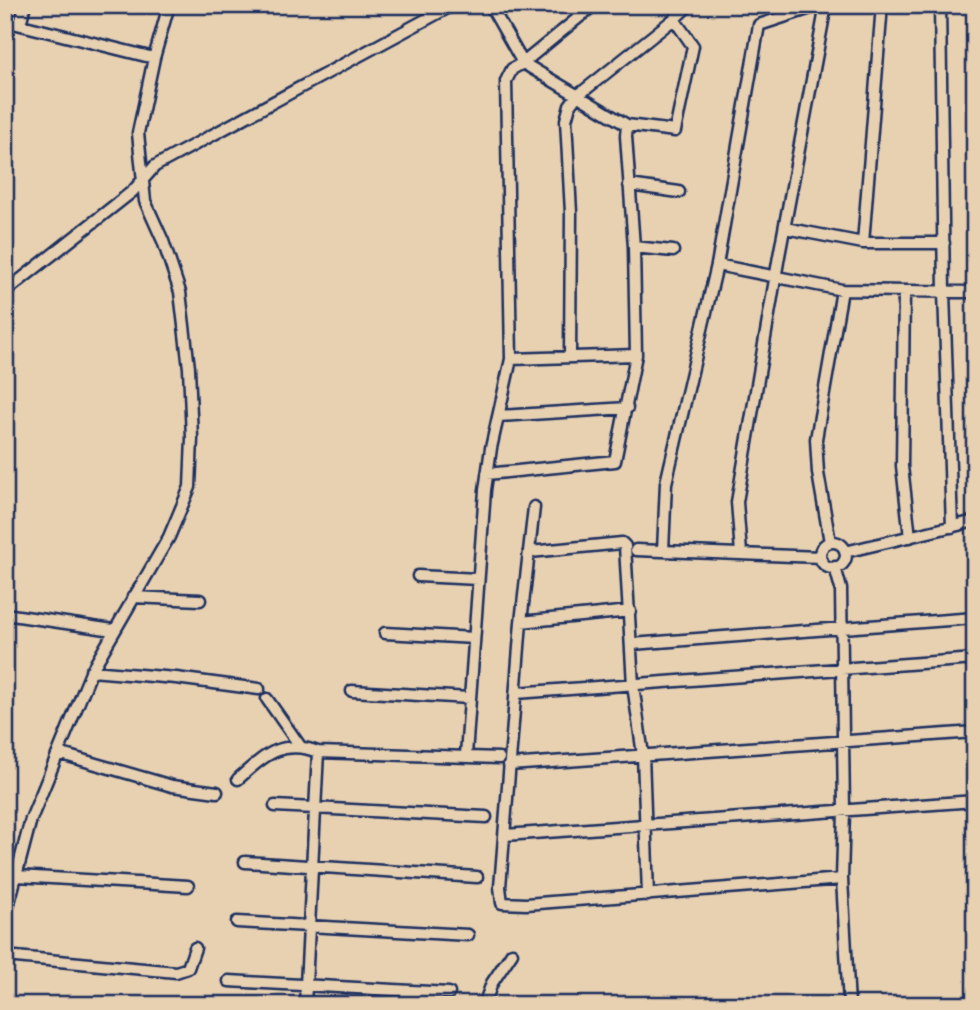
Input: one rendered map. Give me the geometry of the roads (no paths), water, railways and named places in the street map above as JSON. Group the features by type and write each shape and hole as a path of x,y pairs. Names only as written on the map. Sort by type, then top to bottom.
{"street":[{"path":"20,24 25,5"},
{"path":"6,911 31,820 91,671 169,537 190,487 192,438 180,292 163,241 145,201 138,133 154,58 169,5"},
{"path":"5,292 133,191 155,166 453,5"},
{"path":"490,5 523,63 627,125 675,131 693,46 674,19"},
{"path":"466,755 468,698 487,474 512,359 506,81 512,69 594,5"},
{"path":"569,356 571,214 566,120 570,105 576,97 689,5"},
{"path":"663,551 666,484 717,265 759,24 820,5"},
{"path":"741,553 737,502 775,277 826,5"},
{"path":"863,243 882,5"},
{"path":"940,5 944,292 952,527"},
{"path":"5,21 154,58"},
{"path":"487,474 615,461 636,355 634,247 627,125"},
{"path":"629,185 679,192"},
{"path":"785,229 863,243 944,243"},
{"path":"634,247 673,251"},
{"path":"717,265 842,290 975,292"},
{"path":"830,542 818,473 817,439 842,290"},
{"path":"904,292 902,466 910,537"},
{"path":"512,359 636,355"},
{"path":"499,415 627,408"},
{"path":"534,507 509,765 500,887 502,904 842,879"},
{"path":"845,552 975,522"},
{"path":"830,542 840,544 845,552 843,562 835,567 826,565 820,557 822,548 830,542"},
{"path":"530,552 622,543 627,550 633,685 643,755 648,895"},
{"path":"636,550 820,557"},
{"path":"835,567 841,589 844,811 842,879 849,1005"},
{"path":"418,576 478,579"},
{"path":"133,597 200,600"},
{"path":"521,622 630,611"},
{"path":"5,614 113,630"},
{"path":"632,644 975,618"},
{"path":"385,633 474,638"},
{"path":"516,693 975,659"},
{"path":"91,671 260,689"},
{"path":"352,691 468,698"},
{"path":"267,699 300,746"},
{"path":"509,765 975,732"},
{"path":"238,779 261,759 280,749 300,746 318,752 499,758"},
{"path":"305,1005 318,752"},
{"path":"58,753 172,786 217,792"},
{"path":"505,835 975,801"},
{"path":"275,806 486,817"},
{"path":"245,862 477,877"},
{"path":"17,876 188,886"},
{"path":"237,922 468,934"},
{"path":"5,956 176,972 188,968 195,948"},
{"path":"484,1005 492,984 512,953"},
{"path":"229,981 449,993"}]}
